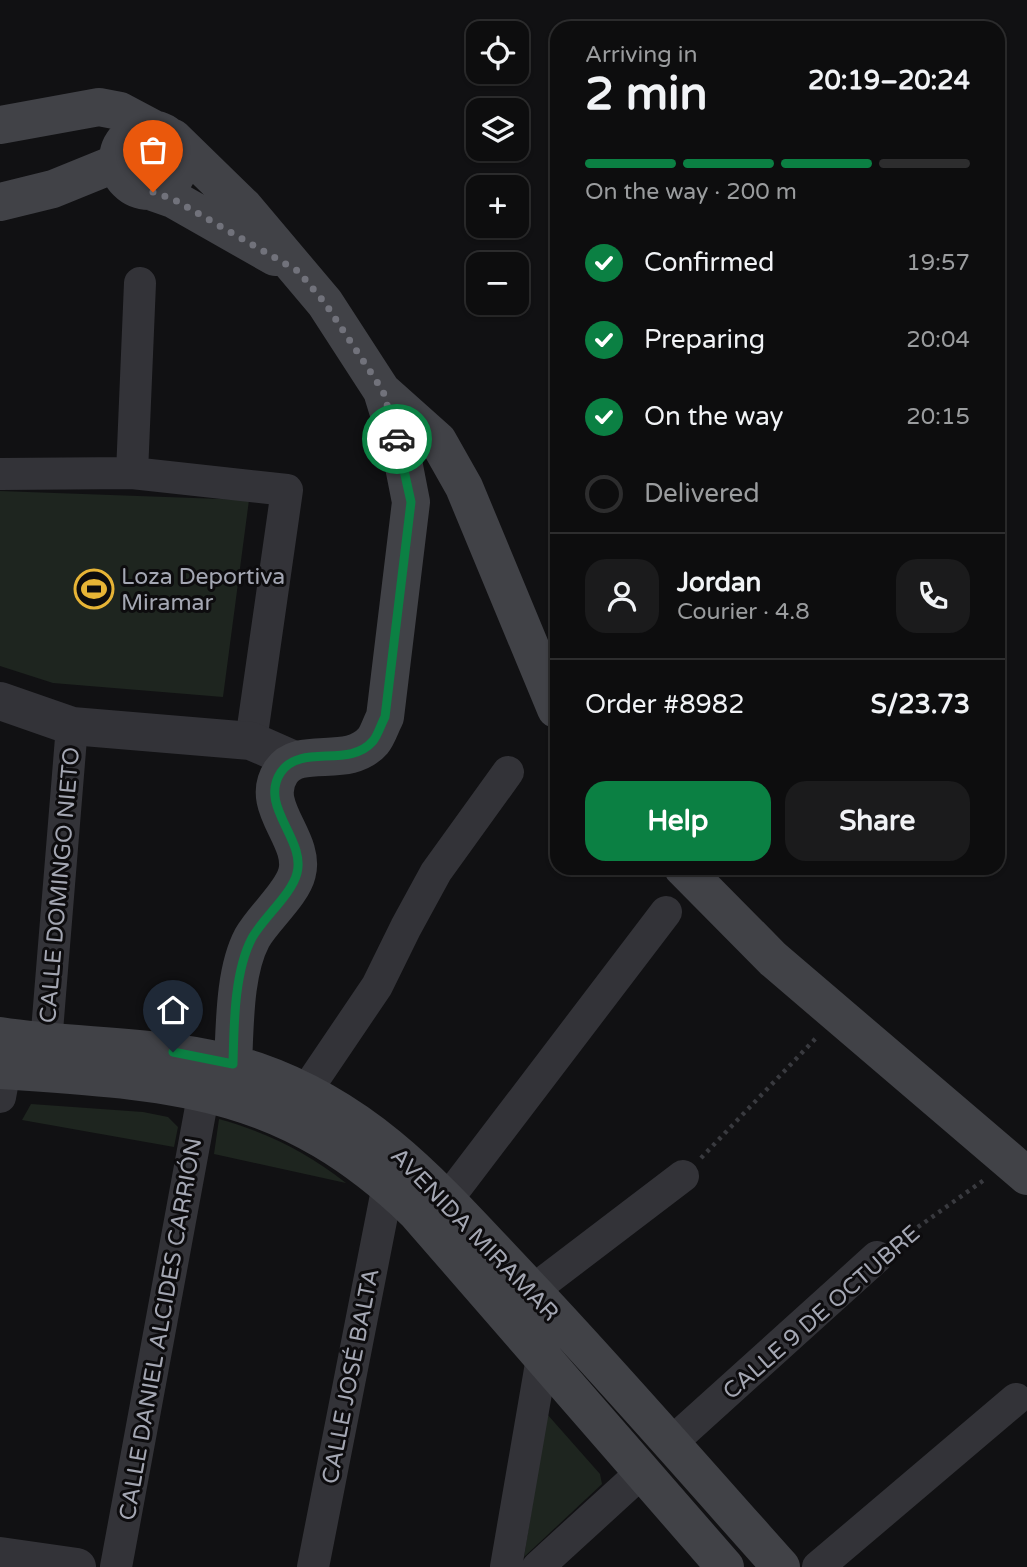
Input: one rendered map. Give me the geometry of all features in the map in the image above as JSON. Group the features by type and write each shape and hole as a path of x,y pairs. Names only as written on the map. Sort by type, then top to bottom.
{"main road":[{"path":"0,125 99,107 120,111 162,133 244,206 325,303 383,391 438,441 464,487 550,695"},
{"path":"65,113 98,129 133,173 298,271"},
{"path":"133,173 132,132 162,133"},
{"path":"0,202 53,188 133,173 173,182 181,160 162,133"},
{"path":"233,1064 236,1006 250,942 298,873 296,849 279,814 275,787 282,772 295,760 352,755 373,741 385,717 411,502 402,456 383,391"},
{"path":"690,875 773,959 1018,1168"},
{"name":"AVENIDA MIRAMAR","path":"1,1068 46,1043 153,1049 233,1064 306,1091 362,1124 388,1144 532,1291 781,1567"},
{"name":"AVENIDA MIRAMAR","path":"1,1068 146,1082 204,1091 240,1101 309,1130 345,1153 388,1185 415,1212 725,1567"}],"street":[{"path":"132,474 140,283"},
{"path":"0,474 132,474 287,490 251,741"},
{"path":"0,701 72,726 251,741 295,760"},
{"name":"CALLE DOMINGO NIETO","path":"46,1043 72,726"},
{"path":"306,1091 377,986 405,926 436,872 508,772"},
{"path":"446,1201 666,912"},
{"name":"CALLE DANIEL ALCIDES CARRIÓN","path":"116,1567 204,1091"},
{"path":"532,1291 683,1176"},
{"name":"CALLE JOSÉ BALTA","path":"313,1567 388,1185"},
{"name":"CALLE 9 DE OCTUBRE","path":"671,1443 877,1257"},
{"path":"506,1567 542,1358"},
{"path":"818,1567 1016,1399"},
{"path":"538,1567 642,1472"},
{"path":"0,1556 77,1567"}],"path":[{"path":"683,1176 838,1015"},
{"name":"CALLE 9 DE OCTUBRE","path":"877,1257 1018,1168"}],"shaded area":[{"path":"0,491 249,500 223,697 53,683 0,666"},
{"path":"31,1104 143,1112 168,1117 178,1127 174,1147 22,1120"},
{"path":"219,1119 286,1145 346,1183 214,1154"},
{"path":"547,1414 600,1474 602,1484 524,1557"}],"way so far":[{"path":"153,192 173,199 298,271 325,303 383,391 397,439"}],"place":[{"name":"Loza Deportiva Miramar","path":"94,589"}],"route":[{"path":"173,1052 233,1064 236,1006 250,942 298,873 296,849 279,814 275,787 282,772 295,760 352,755 373,741 385,717 411,502 397,439"}]}
